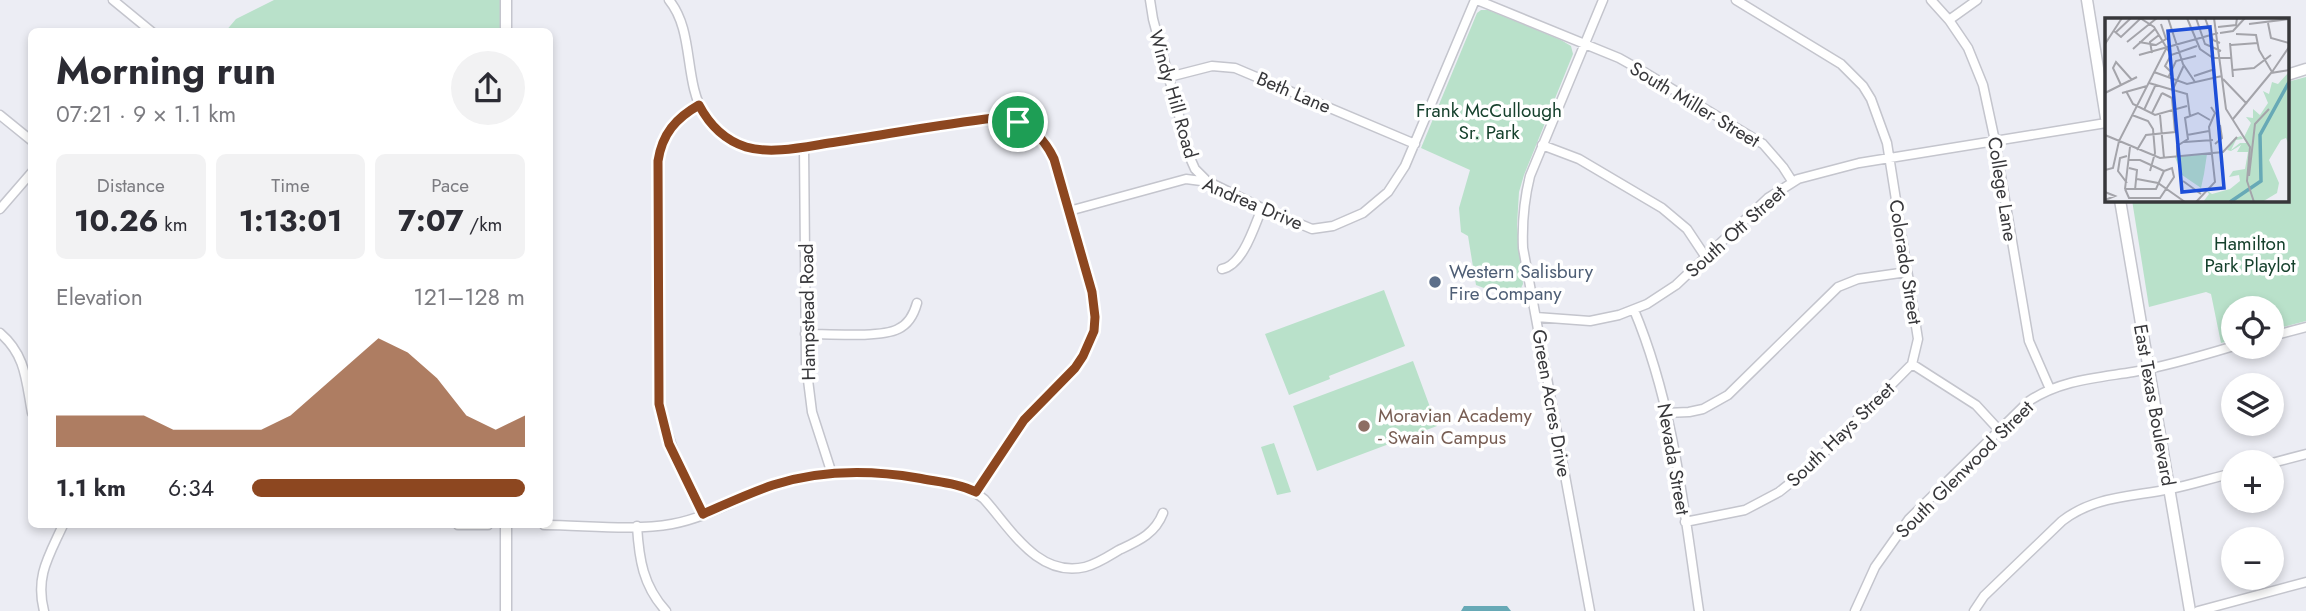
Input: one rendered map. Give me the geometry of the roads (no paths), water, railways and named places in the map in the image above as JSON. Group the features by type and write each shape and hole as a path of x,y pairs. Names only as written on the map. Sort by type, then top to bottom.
{"street":[{"path":"113,0 147,28"},
{"path":"506,0 506,28"},
{"path":"669,0 681,23 699,105 713,127 746,147 771,150 985,119 1008,119 1028,127 1050,149 1095,303 1090,344 1075,368 1013,433 976,492"},
{"name":"Windy Hill Road","path":"1150,0 1191,160 1195,169 1209,182"},
{"name":"South Miller Street","path":"1476,0 1619,58 1644,72 1748,134 1775,156 1792,181"},
{"name":"Andrea Drive","path":"1069,211 1186,179 1209,182 1312,229 1323,229 1349,220 1370,208 1388,192 1405,166 1476,0"},
{"name":"Green Acres Drive","path":"1590,611 1523,248 1522,225 1526,192 1542,145 1603,0"},
{"name":"Colorado Street","path":"1736,0 1828,55 1853,74 1878,113 1889,159 1917,327 1912,364"},
{"name":"College Lane","path":"1931,0 1968,48 1989,108 2029,341 2050,389"},
{"path":"1949,20 1977,0"},
{"path":"2087,0 2105,115"},
{"name":"Beth Lane","path":"1169,77 1212,66 1235,68 1415,144"},
{"path":"2288,75 2306,69"},
{"path":"699,105 685,113 670,129 660,149 658,161 658,384 663,424 669,444 703,514"},
{"path":"0,115 28,138"},
{"name":"South Ott Street","path":"1536,317 1590,321 1634,310 1664,294 1768,198 1792,181 1830,169 2105,121"},
{"path":"1542,145 1579,159 1662,208 1687,229 1705,256"},
{"name":"Hampstead Road","path":"804,146 806,364 812,412 832,474"},
{"path":"0,209 28,177"},
{"name":"East Texas Boulevard","path":"2120,201 2189,611"},
{"path":"1222,269 1238,260 1262,208"},
{"path":"1666,414 1703,409 1728,395 1838,287 1858,279 1907,272"},
{"path":"805,334 890,332 910,320 916,303"},
{"name":"Nevada Street","path":"1634,310 1653,361 1666,414 1699,611"},
{"path":"2284,333 2306,327"},
{"path":"0,333 16,349 21,359 28,393"},
{"name":"South Glenwood Street","path":"1855,611 1875,567 1909,519 2029,401 2050,389 2096,376 2149,368 2221,349"},
{"path":"1912,364 1976,405 1999,430"},
{"name":"South Hays Street","path":"1685,522 1733,513 1779,492 1808,469 1912,364"},
{"path":"2284,460 2306,454"},
{"path":"553,525 675,524 774,485 832,474 858,472 901,475 957,485 976,492 1031,553 1051,565 1063,568 1095,564 1144,537 1154,529 1163,513"},
{"path":"1974,611 1984,596 2073,512 2101,500 2169,489 2221,476"},
{"path":"637,526 638,555 645,580 666,611"},
{"path":"44,611 40,593 43,569 61,528"},
{"path":"506,528 506,611"},
{"path":"2197,611 2306,582"}],"water":[{"path":"1464,606 1507,606 1511,611 1461,611"}],"place":[{"name":"Western Salisbury Fire Company","path":"1435,282"},
{"name":"Moravian Academy - Swain Campus","path":"1364,426"}],"park label":[{"name":"Frank McCullough Sr. Park","path":"1489,121"},
{"name":"Hamilton Park Playlot","path":"2250,254"}]}
